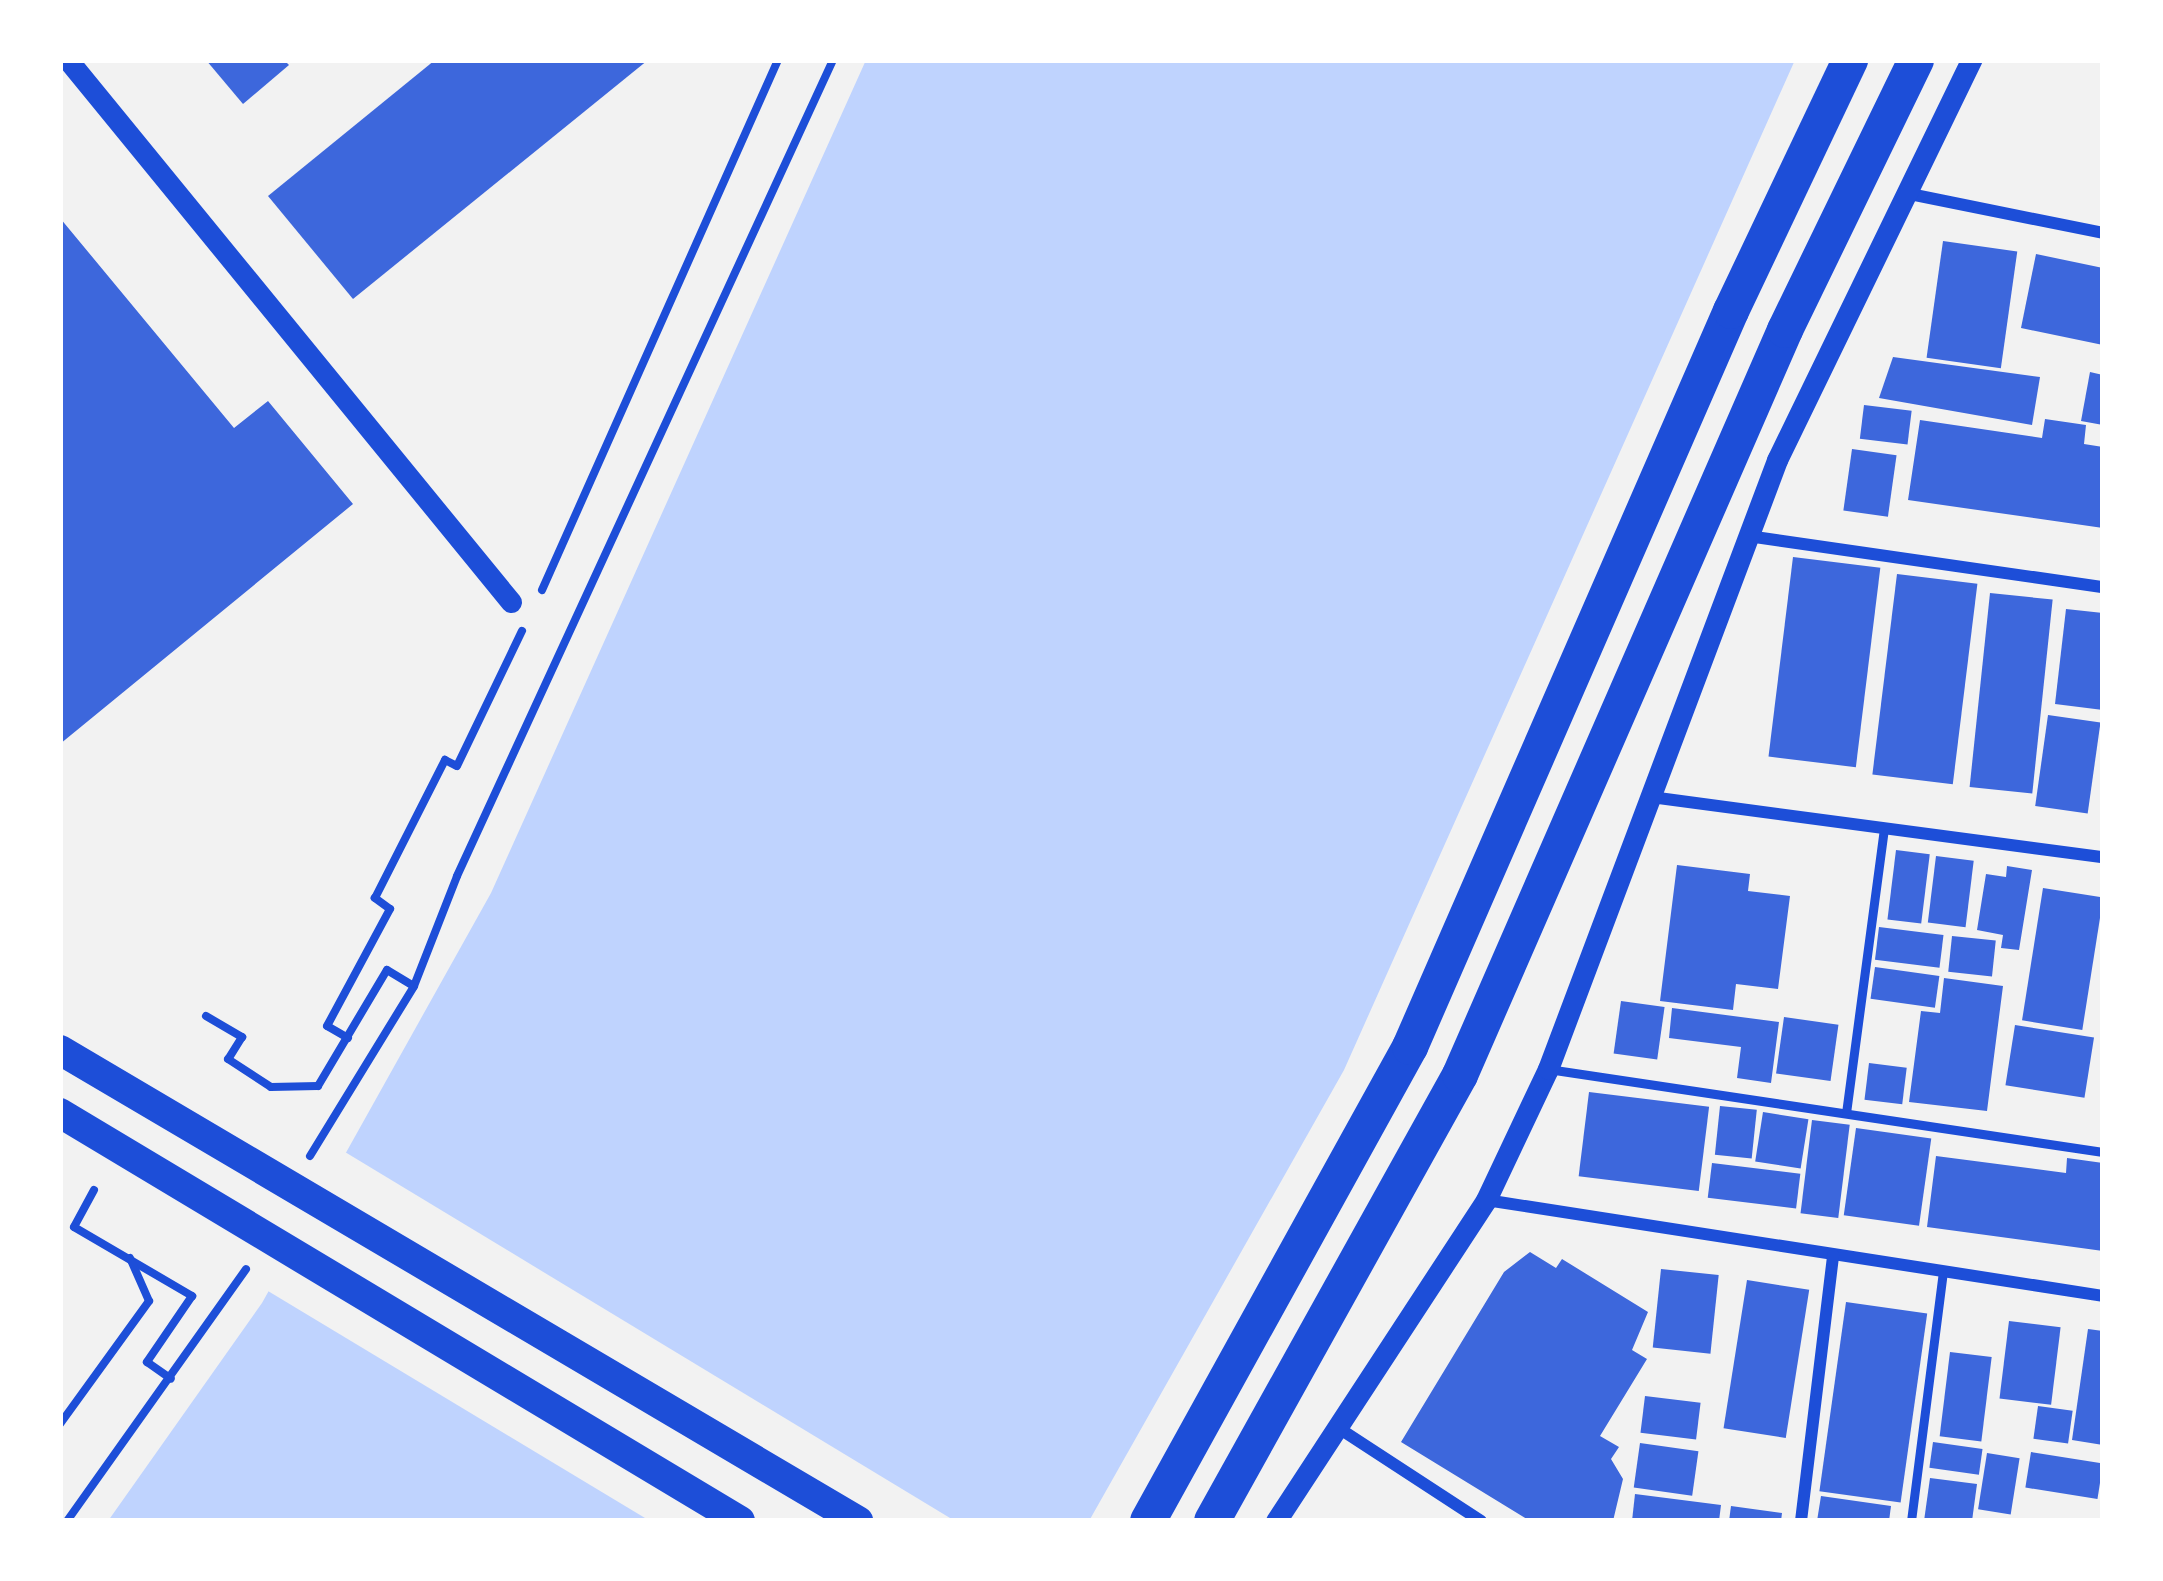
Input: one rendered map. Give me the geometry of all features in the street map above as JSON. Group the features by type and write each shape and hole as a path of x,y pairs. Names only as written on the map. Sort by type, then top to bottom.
{"highway":[{"path":"1148,1521 1410,1047 1731,311 1850,60"},
{"path":"1212,1521 1460,1075 1785,330 1916,60"}],"main road":[{"path":"60,1050 183,1117 858,1521"},
{"path":"60,1114 740,1521"}],"street":[{"path":"68,60 512,602"},
{"path":"1276,1521 1486,1200 1549,1069 1748,536 1971,60"},
{"path":"1905,193 2103,233"},
{"path":"1748,536 2103,587"},
{"path":"1651,796 2103,857"},
{"path":"1486,1200 2103,1297"},
{"path":"1801,1521 1833,1255"},
{"path":"1337,1427 1481,1521"}],"lane":[{"path":"1846,1114 1884,828"},
{"path":"1549,1069 2103,1152"},
{"path":"1911,1521 1942,1271"}],"path":[{"path":"348,1038 327,1026 391,909 375,898 446,760 457,766 481,720 778,60"},
{"path":"302,1170 414,986 457,876 833,60"},
{"path":"206,1016 242,1037 228,1059 271,1087 317,1086 387,970 414,986"},
{"path":"94,1190 74,1227 192,1296 147,1362 171,1379"},
{"path":"60,1424 149,1301 130,1257"},
{"path":"67,1521 252,1258"}],"water":[{"path":"866,60 1795,60 1344,1070 1089,1521 108,1521 262,1303 491,893"}],"pier":[{"path":"340,1149 955,1521 650,1521 263,1288"}],"building":[{"path":"206,60 284,60 289,65 243,104"},
{"path":"435,60 648,60 353,299 268,196"},
{"path":"60,218 234,428 268,401 353,504 60,744"},
{"path":"1943,241 2017,251 2001,368 1927,358"},
{"path":"2036,254 2103,268 2103,345 2021,328"},
{"path":"1893,357 2040,377 2032,425 1879,398"},
{"path":"2090,372 2103,375 2103,425 2081,421"},
{"path":"1864,405 1912,411 1907,445 1860,439"},
{"path":"2045,419 2086,425 2084,444 2103,447 2103,528 1908,500 1920,420 2042,438"},
{"path":"1852,449 1897,455 1888,517 1843,510"},
{"path":"1793,557 1880,568 1856,767 1769,757"},
{"path":"1897,574 1977,584 1953,784 1872,774"},
{"path":"1990,593 2053,600 2032,794 1970,787"},
{"path":"2066,609 2103,613 2103,710 2055,704"},
{"path":"2048,715 2100,722 2088,813 2035,806"},
{"path":"1896,850 1930,854 1921,924 1887,919"},
{"path":"1936,856 1974,861 1966,927 1928,923"},
{"path":"1677,865 1750,874 1748,891 1790,896 1778,989 1736,984 1733,1010 1660,1001"},
{"path":"2007,866 2032,870 2019,950 2001,948 2003,935 1977,930 1986,874 2006,877"},
{"path":"2043,888 2103,898 2082,1030 2022,1020"},
{"path":"1879,927 1944,935 1939,968 1875,960"},
{"path":"1952,936 1996,941 1992,976 1948,972"},
{"path":"1875,967 1939,976 1935,1008 1871,999"},
{"path":"1944,978 2003,986 1987,1111 1909,1102 1921,1011 1940,1013"},
{"path":"1621,1001 1665,1007 1657,1060 1614,1053"},
{"path":"1672,1008 1779,1022 1771,1083 1737,1078 1741,1047 1669,1038"},
{"path":"1784,1017 1838,1025 1831,1081 1776,1073"},
{"path":"2015,1025 2094,1038 2084,1098 2005,1085"},
{"path":"1869,1063 1907,1068 1902,1104 1864,1100"},
{"path":"1589,1092 1709,1107 1699,1191 1579,1176"},
{"path":"1720,1106 1757,1110 1752,1159 1715,1155"},
{"path":"1763,1112 1808,1119 1801,1169 1755,1161"},
{"path":"1812,1120 1850,1125 1838,1218 1801,1213"},
{"path":"1856,1128 1931,1139 1919,1226 1844,1215"},
{"path":"1936,1156 2066,1173 2067,1158 2103,1163 2103,1251 1927,1227"},
{"path":"1712,1163 1800,1174 1796,1209 1708,1198"},
{"path":"1530,1252 1556,1268 1562,1259 1648,1312 1632,1350 1647,1359 1600,1436 1619,1447 1611,1459 1623,1479 1613,1521 1530,1521 1401,1442 1504,1272"},
{"path":"1661,1269 1719,1275 1710,1354 1653,1348"},
{"path":"1747,1280 1809,1290 1786,1438 1724,1428"},
{"path":"1846,1302 1927,1313 1901,1503 1819,1491"},
{"path":"2009,1321 2061,1327 2051,1405 1999,1398"},
{"path":"2088,1329 2103,1331 2103,1445 2072,1440"},
{"path":"1950,1352 1992,1357 1981,1441 1940,1436"},
{"path":"1645,1396 1701,1403 1696,1440 1640,1433"},
{"path":"2038,1406 2073,1411 2068,1444 2033,1439"},
{"path":"1933,1442 1983,1449 1979,1475 1929,1468"},
{"path":"1640,1443 1698,1451 1692,1496 1634,1488"},
{"path":"2031,1452 2103,1463 2097,1499 2025,1488"},
{"path":"1987,1453 2020,1458 2011,1514 1978,1509"},
{"path":"1930,1478 1977,1484 1972,1521 1924,1521"},
{"path":"1635,1494 1721,1505 1719,1521 1632,1521"},
{"path":"1821,1496 1891,1506 1889,1521 1817,1521"},
{"path":"1731,1506 1782,1513 1781,1521 1729,1521"}]}
